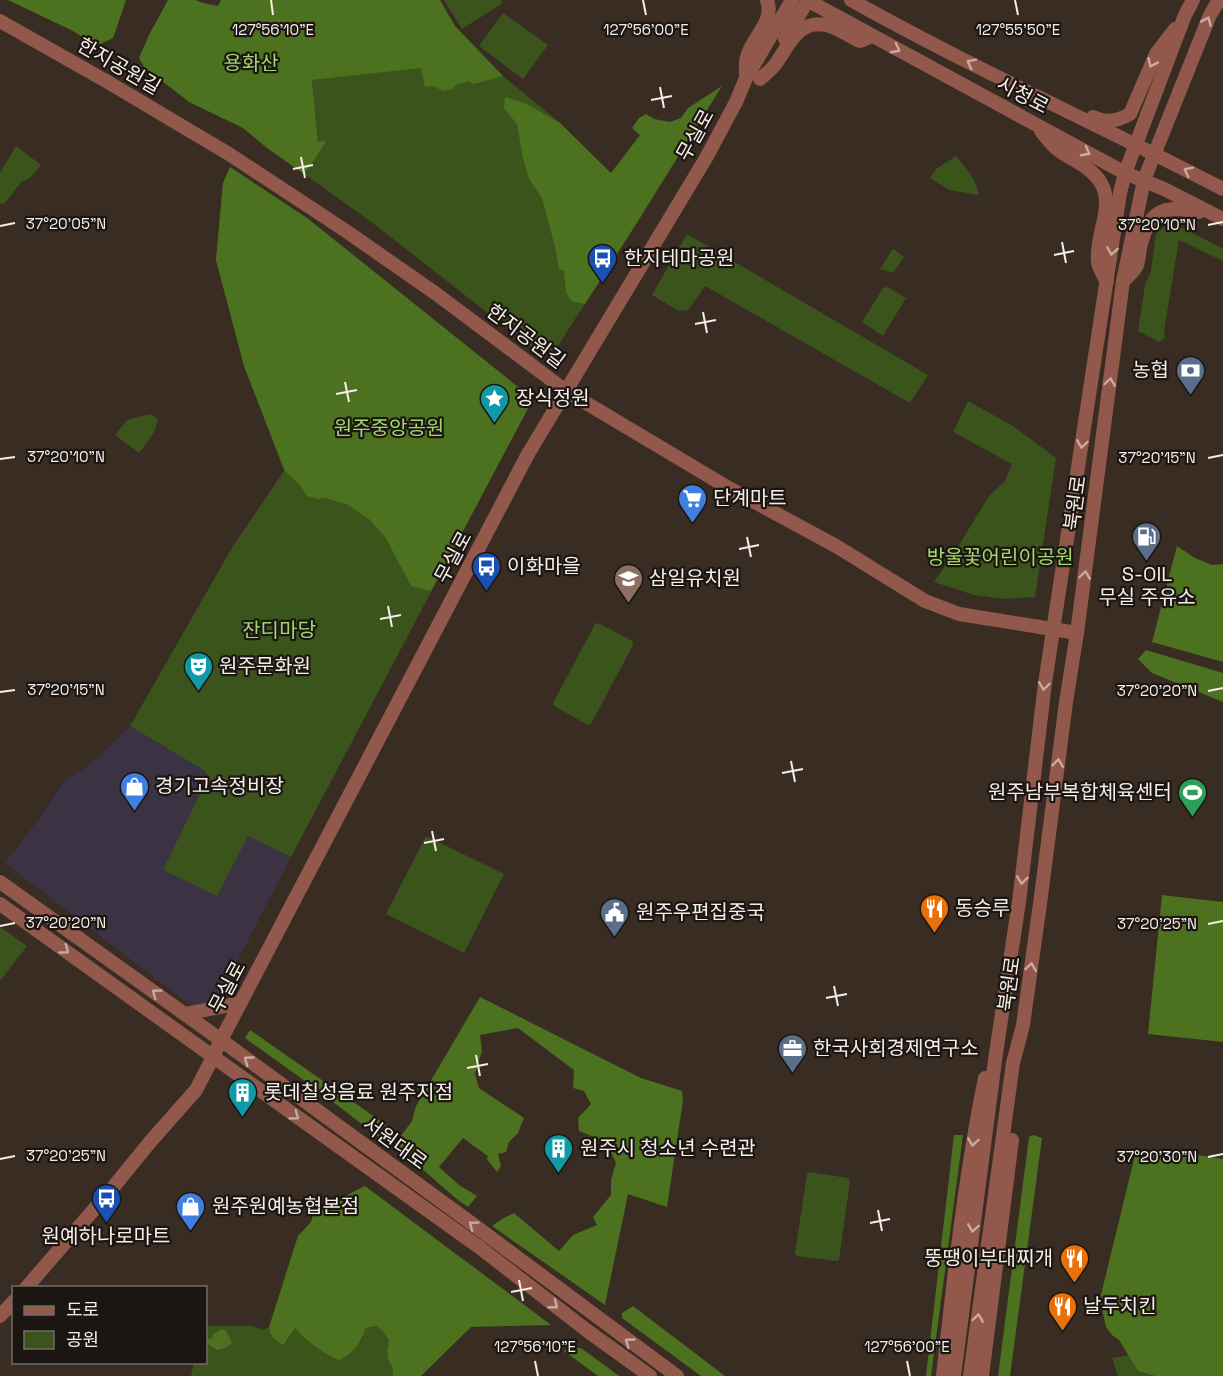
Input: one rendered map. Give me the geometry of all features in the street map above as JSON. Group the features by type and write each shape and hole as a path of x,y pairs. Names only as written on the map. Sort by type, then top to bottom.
{"street":[{"path":"767,0 768,19 747,57 753,79 773,67 792,38 811,24 827,25 860,42 872,36"},
{"name":"무실로","path":"753,79 792,0"},
{"name":"무실로","path":"213,1058 528,454 706,158 736,102 808,0"},
{"name":"시청로","path":"808,0 1125,173 1219,217"},
{"name":"시청로","path":"851,0 1049,103 1223,189"},
{"path":"871,0 881,17"},
{"name":"북원로","path":"954,1376 1019,902 1044,682 1120,193 1125,173 1192,0"},
{"name":"북원로","path":"982,1376 1022,1065 1023,1025 1123,281 1144,180 1210,15 1219,0"},
{"path":"1049,103 1074,107 1100,121 1112,122 1130,114 1156,54 1185,15"},
{"name":"한지공원길","path":"0,21 239,160 417,281 566,391 727,487 849,554 925,601 958,614 1077,633"},
{"path":"1036,125 1054,147 1090,171 1102,185 1106,195 1098,246 1098,264 1107,282"},
{"path":"1123,281 1136,268 1145,231 1151,218 1165,210 1186,209 1219,217"},
{"name":"서원대로","path":"0,882 221,1040 677,1376"},
{"path":"1019,902 1040,904"},
{"name":"서원대로","path":"0,904 479,1247 650,1376"},
{"path":"185,1014 240,1003"},
{"name":"북원로","path":"943,1376 975,1124 989,1058 1001,1024"},
{"name":"북원로","path":"970,1376 1013,1063 1023,1025"},
{"path":"27,1286 196,1090 213,1058"},
{"path":"0,1316 12,1303"}],"shaded area":[{"path":"130,726 205,771 208,777 164,870 248,836 291,857 216,1003 194,1008 5,863 41,816 63,782 92,763"}],"green space":[{"path":"8,0 126,0 113,38 96,46 73,31"},
{"name":"용화산","path":"168,0 195,0 218,6 221,0 440,0 455,26 503,76 474,84 468,81 443,91 433,86 425,87 421,68 312,80 318,142 326,141 304,174 243,128 189,102 144,67 139,58"},
{"path":"444,0 501,0 503,3 462,29"},
{"path":"503,13 548,45 523,79 479,46"},
{"path":"421,67 457,77 503,76 560,123 645,210 554,352 540,354 374,224 304,174 325,142 318,142 312,80"},
{"path":"722,86 585,304 571,301 566,292 564,271 559,269 542,198 529,179 517,124 504,108 505,97 525,103 560,123 611,173 640,135 632,128 639,118 646,114 654,119 670,122 681,118 688,108"},
{"path":"16,146 41,165 30,178 22,181 5,203 1,204 0,173"},
{"path":"956,156 973,179 979,195 949,190 930,178 936,169"},
{"name":"원주중앙공원","path":"230,167 307,218 533,399 291,857 248,836 217,896 163,870 208,777 205,771 130,726 233,546 284,471 244,366 216,260 223,183"},
{"path":"230,167 307,218 533,399 431,591 411,586 386,538 369,519 348,505 326,498 318,499 307,496 299,484 285,471 244,366 216,260 223,183"},
{"path":"1170,225 1185,229 1223,249 1223,261 1179,240 1164,331 1165,338 1159,342 1138,331 1145,285 1151,271 1156,234 1162,228"},
{"path":"687,234 928,375 910,403 705,286 688,310 679,311 652,295"},
{"path":"892,250 904,257 893,273 880,269"},
{"path":"886,286 906,298 883,336 862,322"},
{"name":"방울꽃어린이공원","path":"968,401 1013,426 1056,458 1035,597 1004,599 974,595 934,582 989,496 1005,481 1012,464 953,432"},
{"path":"150,414 158,419 157,424 139,453 115,435 127,420"},
{"path":"1177,546 1195,558 1212,565 1223,564 1223,662 1152,642"},
{"path":"598,623 633,641 633,645 591,724 588,725 554,706 553,703 595,624"},
{"path":"1146,650 1223,673 1223,702 1152,673 1138,659"},
{"path":"426,836 504,874 464,953 386,914"},
{"path":"1162,895 1223,902 1223,1042 1148,1034"},
{"path":"0,927 27,946 0,981"},
{"path":"480,997 641,1078 682,1091 683,1100 667,1207 628,1194 605,1305 492,1226 514,1213 559,1251 573,1235 597,1225 593,1217 611,1195 611,1180 616,1163 606,1142 579,1131 578,1118 591,1104 584,1091 573,1088 574,1070 518,1028 480,1035 482,1051 475,1074 479,1088 524,1118 518,1133 509,1142 506,1152 498,1154 501,1166 497,1172 486,1158 489,1157 463,1138 439,1167 459,1185 477,1196 468,1207 412,1161 392,1148 412,1121 416,1106"},
{"path":"250,1030 395,1131 386,1143 245,1038"},
{"path":"954,1135 963,1135 931,1376 926,1376"},
{"path":"1033,1135 1042,1138 1010,1376 998,1376 1029,1137"},
{"path":"1136,1151 1223,1159 1223,1376 1155,1376 1138,1371 1119,1340 1106,1327 1100,1299"},
{"path":"809,1172 848,1178 850,1181 839,1260 836,1261 797,1256 795,1253"},
{"path":"365,1186 551,1325 471,1327 421,1376 393,1376 392,1366 388,1360 389,1341 377,1326 366,1328 356,1347 339,1360 315,1346 295,1328 283,1345 278,1342 272,1336 269,1327 298,1236 311,1222 313,1215 326,1208 327,1205"},
{"path":"633,1306 725,1376 701,1376 622,1318 622,1313"},
{"path":"253,1326 263,1330 269,1327 269,1331 295,1327 331,1357 361,1341 366,1328 377,1326 389,1341 388,1360 392,1365 393,1376 191,1376 194,1364 207,1364 207,1327"},
{"path":"222,1329 226,1331 232,1343 217,1350 207,1342 207,1339 213,1338 213,1334"},
{"path":"581,1348 619,1376 598,1376 564,1351"},
{"path":"1129,1355 1138,1371 1155,1376 1118,1376 1112,1358"}],"place":[{"name":"한지테마공원","path":"603,284"},
{"name":"농협","path":"1190,396"},
{"name":"장식정원","path":"495,424"},
{"name":"단계마트","path":"692,524"},
{"name":"S-OIL 무실 주유소","path":"1147,562"},
{"name":"이화마을","path":"486,592"},
{"name":"삼일유치원","path":"628,604"},
{"name":"원주문화원","path":"198,692"},
{"name":"경기고속정비장","path":"134,812"},
{"name":"원주남부복합체육센터","path":"1193,818"},
{"name":"동승루","path":"934,934"},
{"name":"원주우편집중국","path":"615,938"},
{"name":"한국사회경제연구소","path":"792,1074"},
{"name":"롯데칠성음료 원주지점","path":"243,1118"},
{"name":"원주시 청소년 수련관","path":"559,1174"},
{"name":"원예하나로마트","path":"106,1224"},
{"name":"원주원예농협본점","path":"191,1232"},
{"name":"뚱땡이부대찌개","path":"1074,1284"},
{"name":"날두치킨","path":"1062,1332"}],"park label":[{"name":"잔디마당","path":"279,630"}]}
